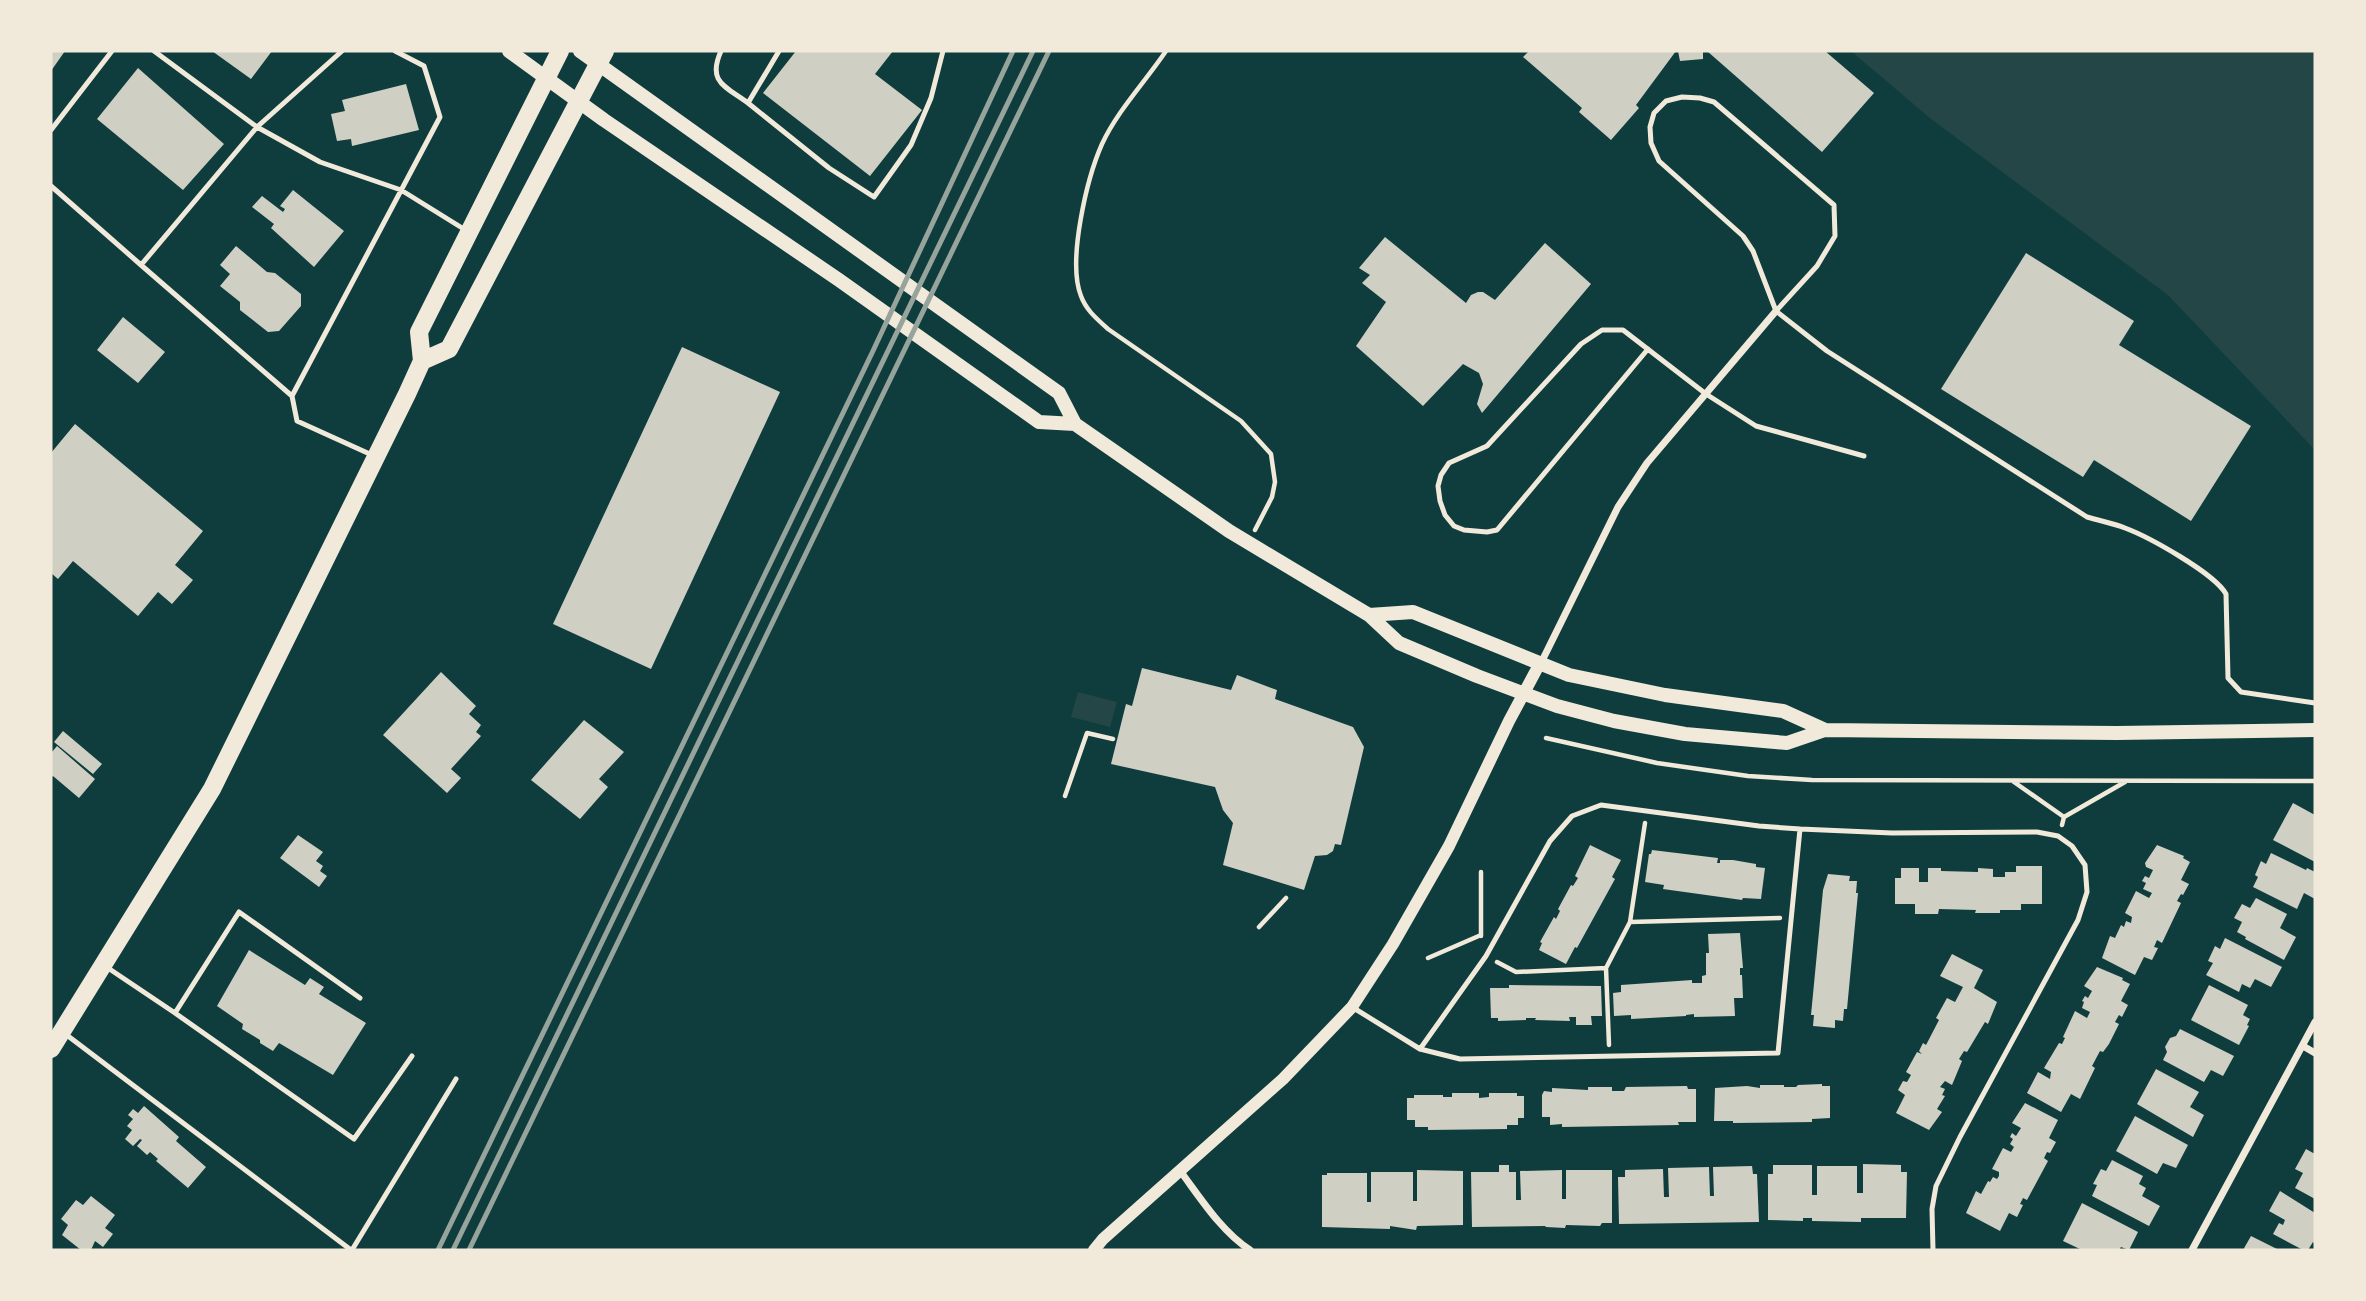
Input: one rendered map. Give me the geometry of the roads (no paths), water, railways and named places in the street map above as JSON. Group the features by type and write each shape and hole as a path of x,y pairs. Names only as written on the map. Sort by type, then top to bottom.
{"main road":[{"path":"509,51 578,102 839,280 1039,422 1075,424"},
{"path":"51,1049 212,789 422,361 419,332 559,51"},
{"path":"580,51 602,58 763,180 1059,393 1075,424 1249,543 1369,615 1399,643 1524,693 1558,706 1614,721 1685,734 1787,743 1825,730 2117,733 2315,730"},
{"path":"422,361 449,349 602,58"},
{"path":"1369,615 1413,611 1540,663 1597,682 1665,695 1783,711 1825,730"}],"street":[{"path":"1094,1250 1103,1239 1283,1079 1352,1007 1393,944 1449,846 1618,507 1647,463 1776,311"},
{"path":"2192,1250 2315,1022"},
{"path":"2303,1046 2315,1053"},
{"path":"1181,1172 1209,1210 1250,1250"}],"lane":[{"path":"51,130 112,51"},
{"path":"154,51 257,127 320,162 401,190 469,232"},
{"path":"141,265 257,127 342,51"},
{"path":"292,396 440,117 424,66 395,51"},
{"path":"721,51 715,63 719,81 830,168 874,197 911,145 931,98 943,51"},
{"path":"748,103 779,51"},
{"path":"1776,311 1816,266 1835,236 1834,205 1714,102 1682,97 1666,102 1654,113 1650,127 1651,143 1659,161 1743,236 1753,251 1776,311 1827,351 2087,517 2125,528 2184,560 2221,586 2226,594 2228,678 2235,687 2241,692 2315,703"},
{"path":"51,186 292,396 297,421 375,457"},
{"path":"1648,349 1497,530 1464,530 1454,526 1445,515 1438,486 1449,463 1488,446 1581,344 1602,330 1623,330 1648,349 1706,394 1756,426 1808,443 1864,456"},
{"path":"1420,1049 1486,956 1550,841 1572,816 1601,805 1800,829 1892,833 2037,832 2058,836 2072,846 2084,865 2087,892 2078,920 1936,1186 1932,1209 1933,1250"},
{"path":"1352,1007 1420,1049 1460,1059 1778,1053 1800,829"},
{"path":"175,1013 239,912 360,998"},
{"path":"103,965 354,1139 412,1056"},
{"path":"62,1031 352,1250 456,1079"}],"railway":[{"path":"438,1250 872,353 1013,51"},
{"path":"453,1250 1033,51"},
{"path":"469,1250 1049,51"}]}
